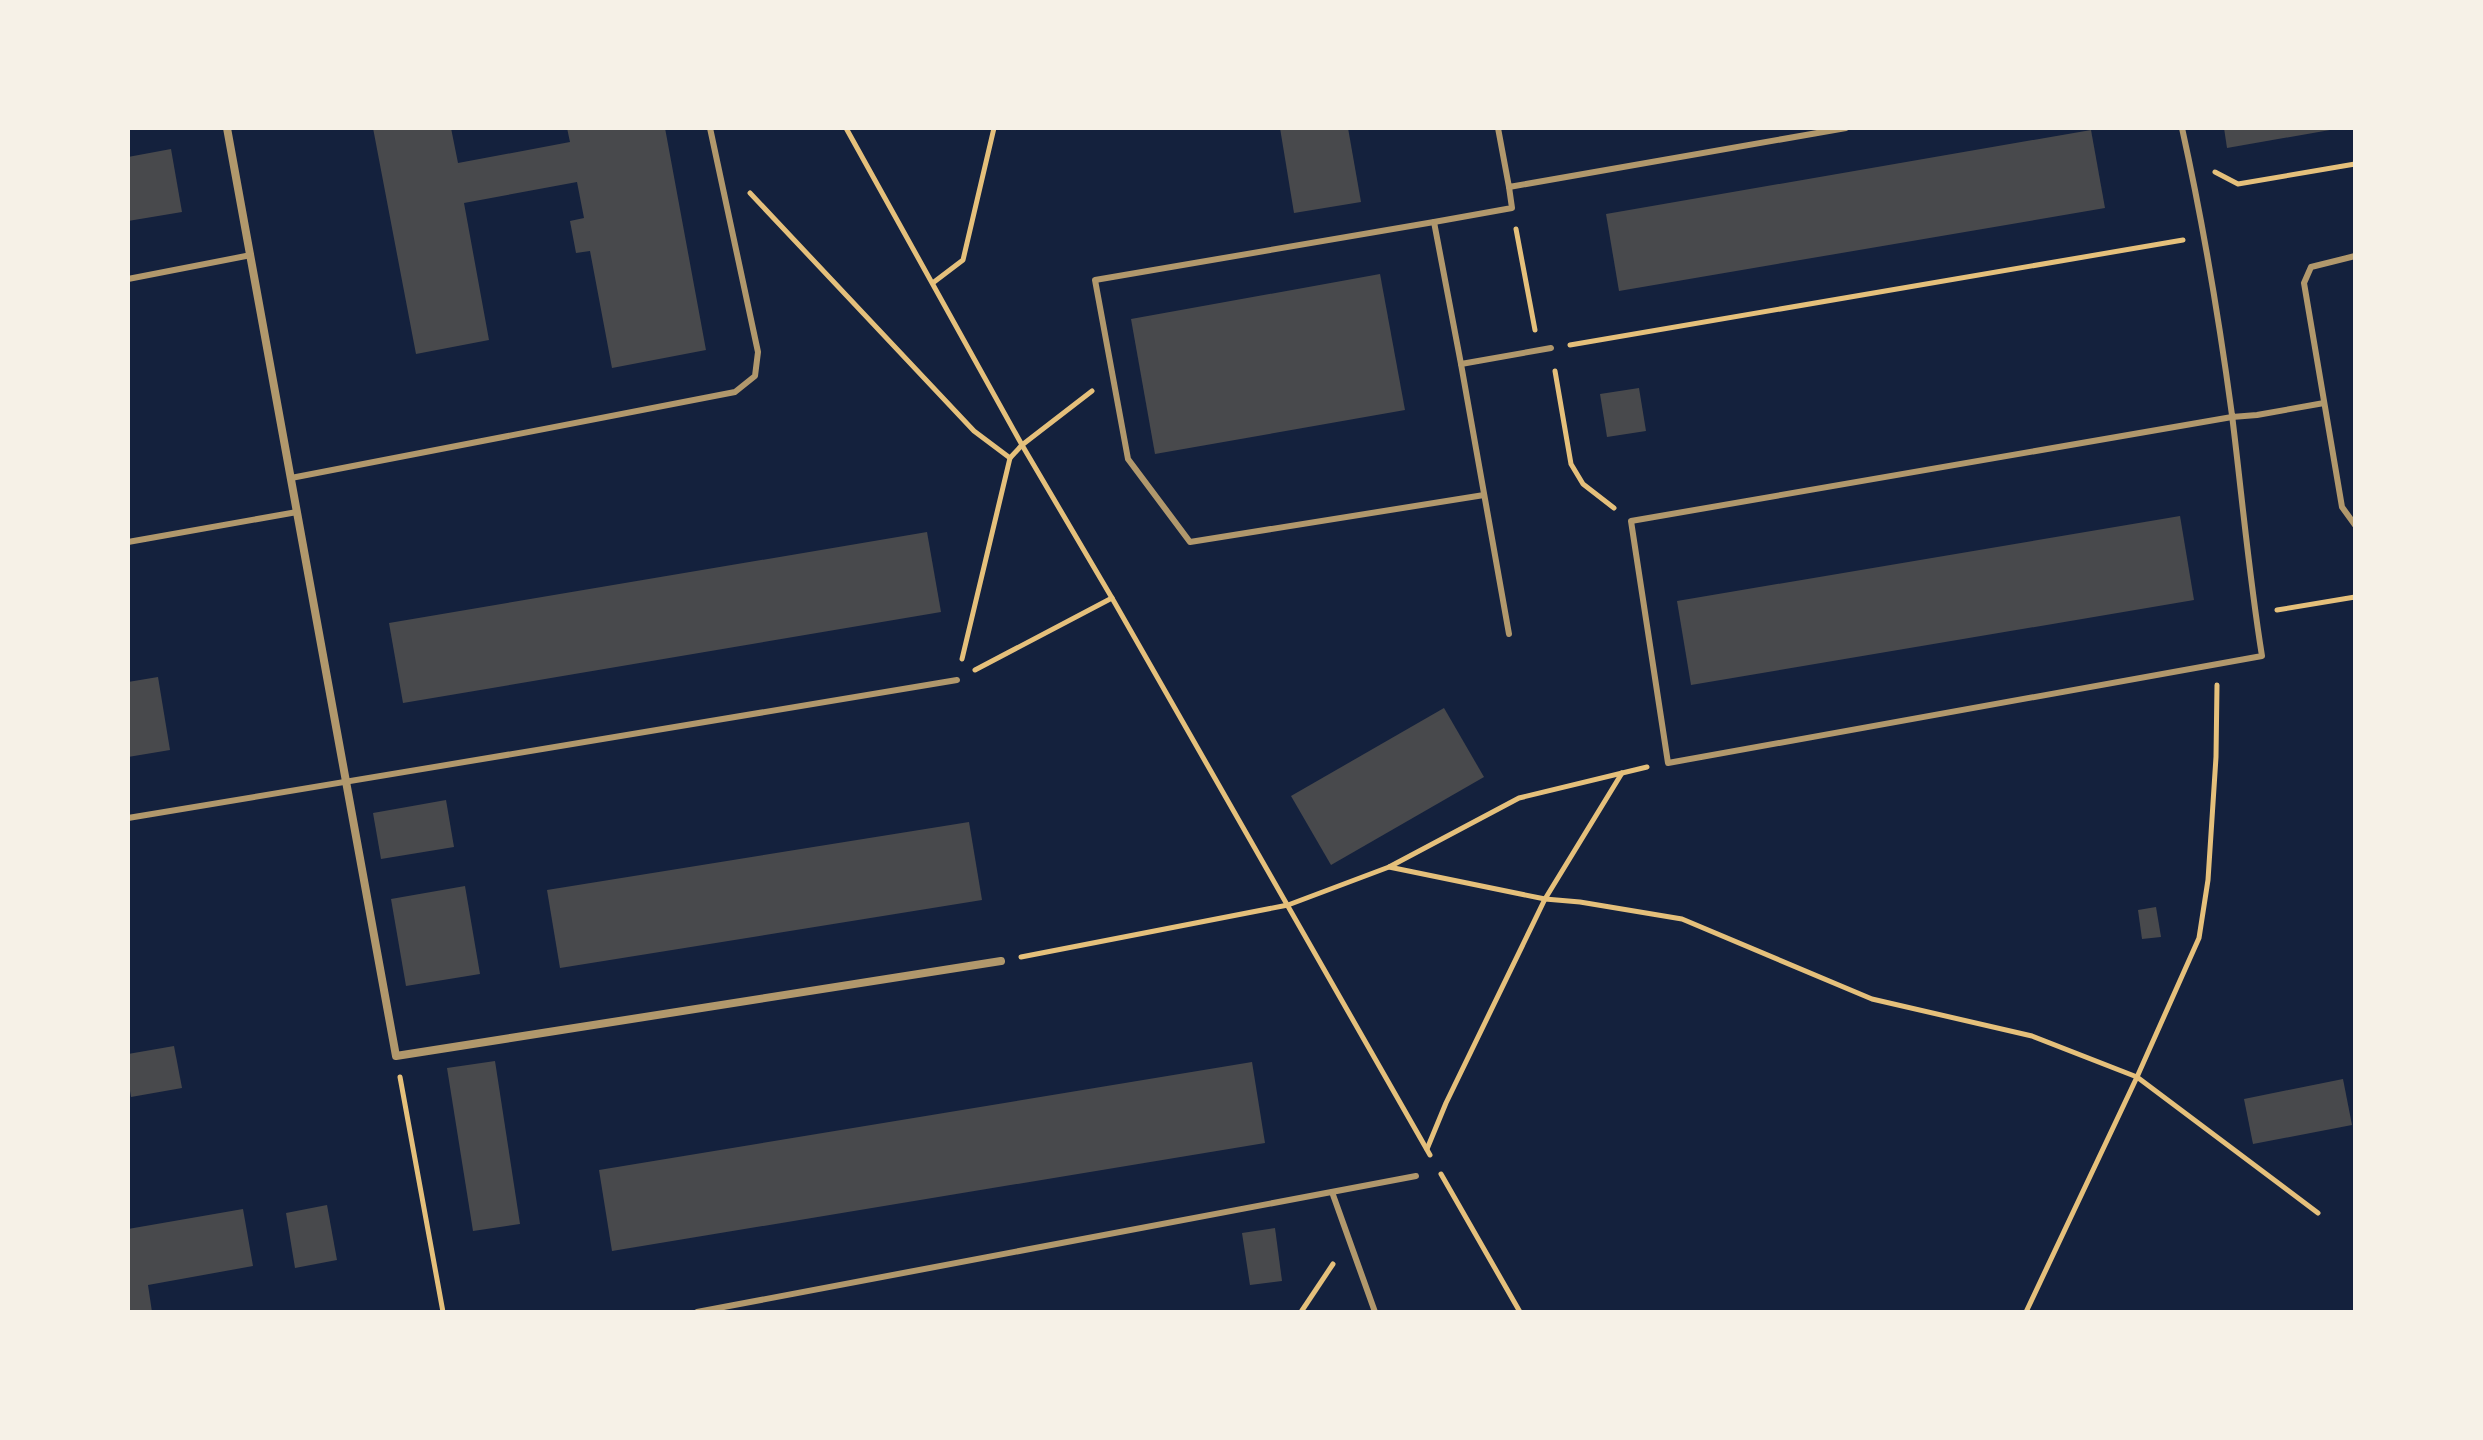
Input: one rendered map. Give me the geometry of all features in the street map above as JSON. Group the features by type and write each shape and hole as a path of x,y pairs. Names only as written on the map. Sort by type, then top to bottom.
{"street":[{"path":"227,128 396,1056 1001,961"}],"lane":[{"path":"291,478 695,401 735,392 755,376 758,352 710,128"},
{"path":"1484,495 1190,542 1128,459 1095,280 1512,208 1498,128"},
{"path":"1509,187 1846,128"},
{"path":"2182,128 2204,237 2232,417 2262,656 1668,763 1631,521 2232,417 2324,403"},
{"path":"1434,222 1509,634"},
{"path":"128,279 251,255"},
{"path":"2355,256 2311,267 2304,283 2342,507 2355,525"},
{"path":"1461,364 1551,348"},
{"path":"128,542 297,512"},
{"path":"128,818 957,680"},
{"path":"697,1312 1416,1176"},
{"path":"1332,1192 1375,1312"}],"path":[{"path":"846,128 1022,445 1520,1312"},
{"path":"934,282 963,260 994,128"},
{"path":"2189,159 2238,184 2355,164"},
{"path":"748,192 974,431 1010,458"},
{"path":"1512,208 1538,350"},
{"path":"1631,521 1583,484 1571,464 1551,348 2204,237"},
{"path":"957,680 1010,458 1022,445 1113,375"},
{"path":"2255,614 2355,597"},
{"path":"957,680 1112,598"},
{"path":"2026,1312 2199,938 2208,880 2216,757 2217,664"},
{"path":"1001,961 1288,905 1389,867 1519,798 1668,763"},
{"path":"1427,1150 1446,1103 1545,899 1622,773"},
{"path":"1389,867 1545,899 1682,919 1872,999 2032,1036 2137,1077 2318,1213"},
{"path":"396,1056 443,1312"},
{"path":"1301,1312 1349,1239"}],"building":[{"path":"373,128 451,128 458,163 570,142 567,128 665,128 706,350 612,368 590,251 576,253 570,221 584,218 577,182 464,203 489,340 416,354"},
{"path":"1280,128 1348,128 1361,202 1294,213"},
{"path":"2224,128 2330,128 2330,130 2227,148"},
{"path":"2091,130 2105,208 1619,291 1606,214"},
{"path":"171,149 182,212 128,221 128,157"},
{"path":"1380,274 1405,410 1155,454 1131,319"},
{"path":"1639,388 1646,431 1607,437 1600,394"},
{"path":"2180,516 2194,600 1691,685 1677,601"},
{"path":"927,532 941,612 403,703 389,623"},
{"path":"158,677 170,750 128,757 128,682"},
{"path":"1444,708 1484,777 1331,865 1291,796"},
{"path":"446,800 454,847 381,859 373,813"},
{"path":"969,822 982,900 560,968 547,890"},
{"path":"465,886 480,974 406,986 391,899"},
{"path":"2156,907 2161,937 2142,939 2138,910"},
{"path":"174,1046 182,1088 131,1097 128,1054"},
{"path":"495,1061 520,1224 473,1231 447,1068"},
{"path":"1252,1062 1265,1143 612,1251 599,1170"},
{"path":"2343,1079 2352,1125 2253,1144 2244,1099"},
{"path":"327,1205 337,1260 295,1268 286,1213"},
{"path":"243,1209 253,1266 148,1285 152,1312 128,1312 128,1229"},
{"path":"1275,1228 1282,1281 1250,1285 1242,1233"}]}
